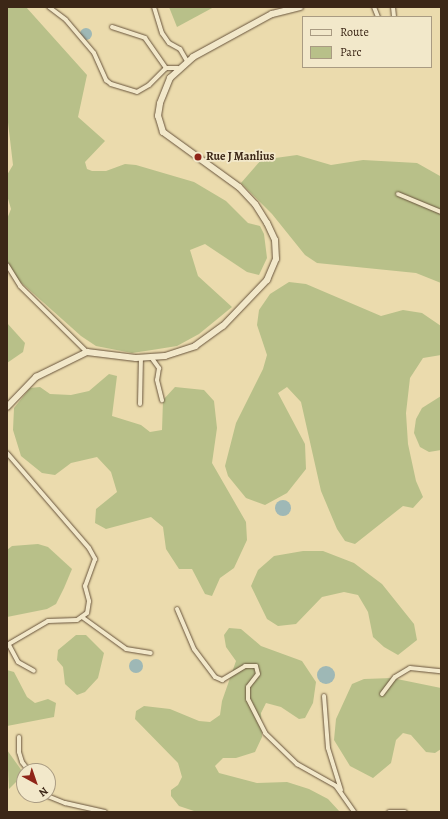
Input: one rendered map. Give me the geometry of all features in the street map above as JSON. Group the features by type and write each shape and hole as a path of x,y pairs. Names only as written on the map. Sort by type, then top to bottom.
{"main road":[{"path":"7,407 36,377 87,352 141,358 165,356 195,346 223,326 267,280 276,258 275,240 255,204 240,187 163,132 158,116 160,103 170,78 178,68 187,61 260,20 300,7"}],"street":[{"path":"49,7 66,20 94,53 106,80 110,84 138,92 149,85 166,68 178,68"},
{"path":"156,7 156,14 168,43 180,49 187,61"},
{"path":"112,27 145,38 166,68"},
{"path":"398,194 441,212"},
{"path":"7,265 8,271 31,296 72,334 87,352"},
{"path":"151,357 159,368 157,380 162,400"},
{"path":"140,404 141,358"},
{"path":"7,453 89,548 95,559 85,586 89,601 87,613 77,620 48,621 8,645 18,662 34,671"},
{"path":"177,609 194,649 215,677 222,680 245,666 256,666 258,674 248,687 248,699 265,733 297,764 341,790"},
{"path":"82,617 126,649 151,653"},
{"path":"382,694 395,677 410,668 441,671"},
{"path":"324,696 328,748 341,790 354,812"},
{"path":"19,737 19,752 23,763"},
{"path":"56,799 65,803 105,812"},
{"path":"389,812 405,812"}],"green space":[{"path":"7,7 26,7 87,75 78,117 105,141 85,162 87,169 92,171 106,171 125,164 136,165 194,182 226,201 248,223 260,226 264,234 267,258 259,275 247,272 205,244 190,250 198,276 232,307 199,334 177,346 132,353 96,346 81,336 16,278 8,265 7,219 11,209 7,195 7,175 13,165 7,114"},
{"path":"169,7 214,7 177,27"},
{"path":"297,155 331,165 363,160 417,163 440,176 441,283 416,273 317,263 305,255 272,214 241,183 261,160"},
{"path":"289,282 306,284 381,316 403,310 422,313 441,326 441,355 423,358 410,378 406,413 408,444 416,481 423,497 413,508 403,506 355,544 345,541 337,529 321,491 301,402 287,387 278,393 305,444 306,469 287,493 265,505 246,498 228,476 225,466 236,423 263,369 267,355 257,325 259,310 270,294"},
{"path":"7,323 25,343 23,352 7,363"},
{"path":"109,374 117,376 112,416 141,425 150,432 162,430 163,400 175,387 204,390 214,401 217,428 212,463 246,522 247,540 234,568 220,578 212,596 205,594 192,569 179,569 166,549 163,527 151,517 106,529 95,523 96,509 117,492 111,472 97,457 71,463 55,475 42,473 21,456 13,430 14,408 30,388 40,387 50,394 71,395 89,391"},
{"path":"441,396 441,450 429,452 420,447 414,433 416,419 422,408"},
{"path":"38,544 48,547 72,569 64,588 56,604 47,609 7,617 7,550 12,546"},
{"path":"303,551 323,551 354,563 382,584 414,624 417,640 398,655 384,647 373,637 368,612 358,595 344,592 322,597 296,624 278,626 267,619 251,586 258,570 274,556"},
{"path":"229,628 241,629 261,646 302,661 316,682 313,703 305,718 299,719 281,707 266,703 261,713 262,737 255,752 236,758 223,758 215,766 219,773 257,783 287,782 309,789 328,799 340,812 197,812 179,806 171,796 171,790 178,785 182,777 178,763 135,719 136,711 144,706 170,709 199,721 210,722 220,715 222,701 236,661 226,647 224,635"},
{"path":"76,635 86,635 104,653 98,678 85,692 77,695 65,684 63,667 57,660 58,650"},
{"path":"7,670 14,672 27,697 35,703 48,699 56,703 54,717 7,726"},
{"path":"392,678 441,688 441,749 435,753 426,752 411,735 403,733 396,740 391,763 373,778 350,766 334,740 336,719 352,684 364,679"},
{"path":"7,750 16,763 16,782 9,789"}],"water":[{"path":"84,28 88,28 92,34 88,40 84,40 80,36 80,32"},
{"path":"283,500 289,502 291,508 289,514 283,516 277,514 275,508 277,502"},
{"path":"133,659 139,659 143,663 143,669 139,673 133,673 129,669 129,663"},
{"path":"326,666 332,669 335,675 332,681 326,684 320,681 317,675 320,669"}],"place":[{"name":"Rue J Manlius","path":"198,157"}]}
